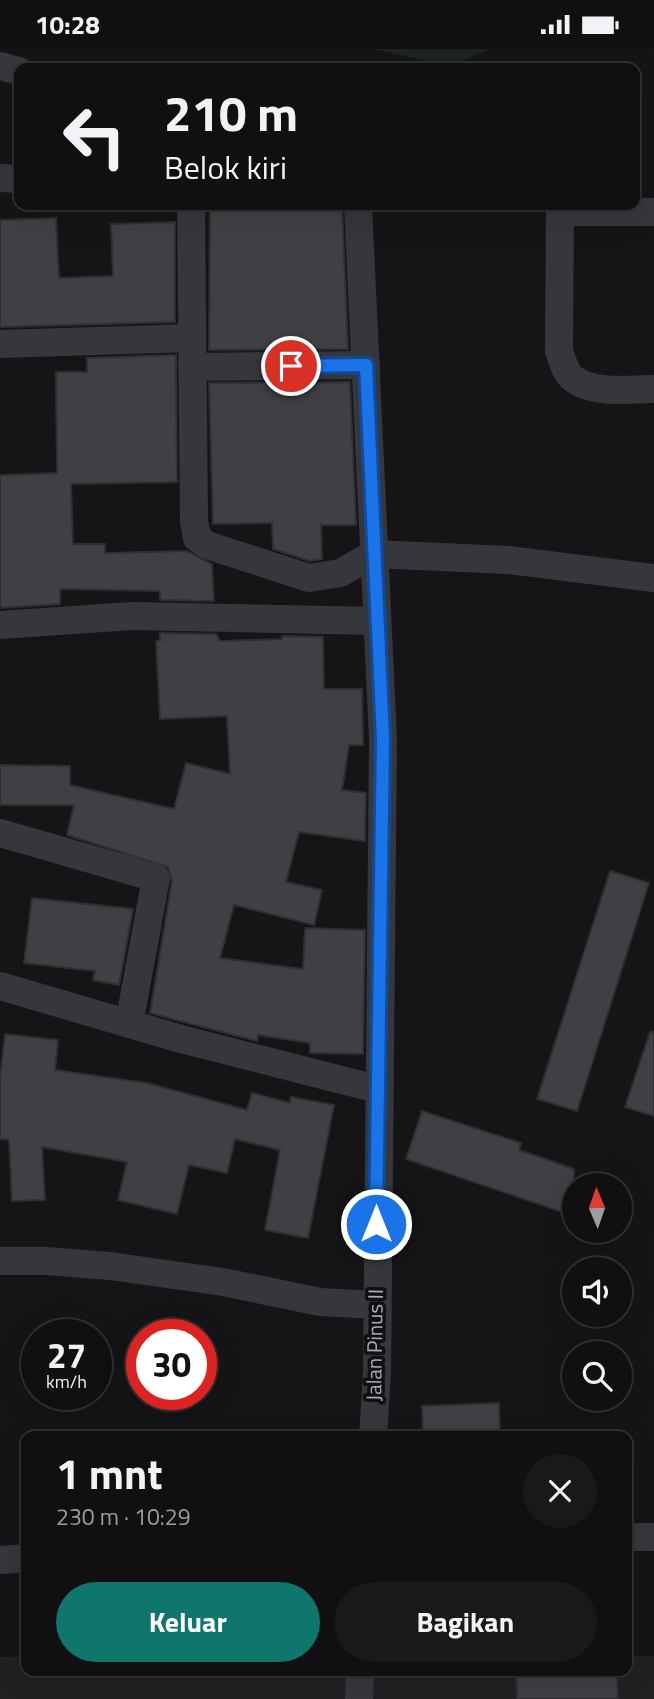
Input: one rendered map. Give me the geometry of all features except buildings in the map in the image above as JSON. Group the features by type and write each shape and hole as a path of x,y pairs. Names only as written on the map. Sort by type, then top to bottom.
{"street":[{"path":"191,210 191,367 194,521 197,538 207,545 309,578 340,573 374,554 508,560 654,578"},
{"name":"Jalan Pinus II","path":"358,210 383,739 373,1431"},
{"path":"561,210 559,351 566,371 575,381 594,387 654,390"},
{"path":"608,210 654,212"},
{"path":"0,344 191,338"},
{"path":"191,367 366,365"},
{"path":"0,625 132,616 377,621"},
{"path":"0,833 156,878 129,1024"},
{"path":"0,986 129,1024 377,1089"},
{"path":"0,1261 110,1266 223,1282 320,1302 376,1305"},
{"path":"632,1537 654,1537"},
{"path":"0,1560 21,1558"},
{"path":"359,1699 360,1676"}],"shaded area":[{"path":"372,49 490,49 458,63 437,63"},
{"path":"632,1656 654,1656 654,1699 0,1699 0,1657 21,1657 21,1676 632,1676"}],"route":[{"path":"291,366 366,365 383,739 376,1224"}]}
